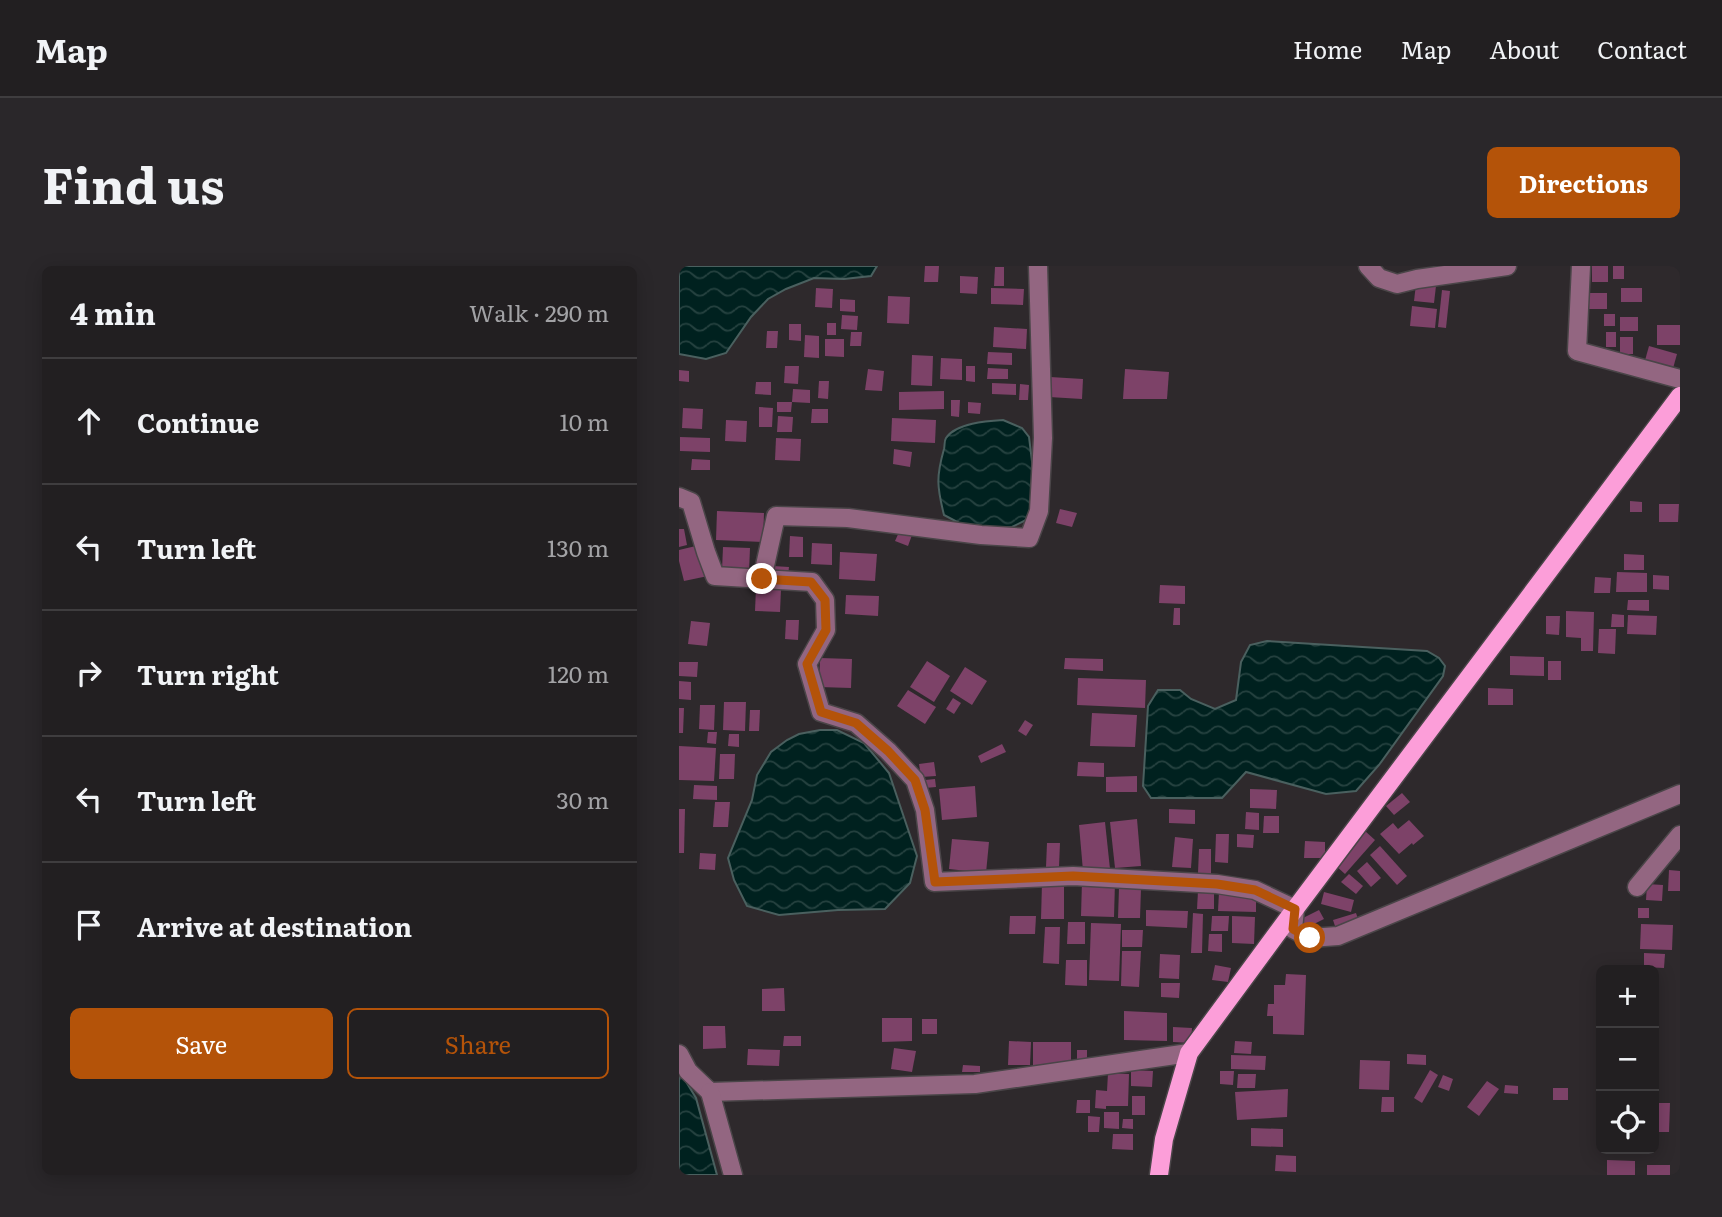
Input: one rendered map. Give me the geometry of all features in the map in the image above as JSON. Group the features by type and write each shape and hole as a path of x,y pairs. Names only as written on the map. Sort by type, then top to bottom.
{"main road":[{"path":"1159,1175 1164,1139 1189,1053 1680,396"}],"street":[{"path":"762,579 776,516 848,518 981,535 1029,538 1039,511 1043,438 1038,266"},
{"path":"1368,266 1379,278 1397,284 1507,266"},
{"path":"1581,266 1577,351 1680,379"},
{"path":"679,496 691,502 715,576 811,582 825,600 826,630 807,664 821,712 856,723 915,780 925,810 935,882 1073,876 1217,884 1255,890 1295,909 1293,929 1310,938 1338,936 1680,794"},
{"path":"1637,887 1680,835"},
{"path":"710,1092 975,1084 1189,1053"},
{"path":"679,1054 688,1071 710,1092 733,1175"}],"water":[{"path":"679,266 877,266 871,276 814,278 786,289 768,299 751,317 726,353 706,359 679,354"},
{"path":"1003,420 1022,428 1029,437 1035,486 1028,519 1012,527 984,528 961,524 944,515 940,497 938,482 945,439 964,426"},
{"path":"1267,641 1427,651 1439,658 1445,666 1443,676 1379,765 1356,791 1326,794 1246,772 1222,798 1151,798 1143,786 1148,706 1158,690 1180,690 1191,699 1215,709 1236,700 1241,662 1250,645"},
{"path":"837,730 864,743 889,773 917,856 910,883 885,909 779,915 747,906 734,880 728,858 752,800 757,775 771,752 787,740 799,734"},
{"path":"679,1070 696,1098 717,1175 679,1175"}],"building":[{"path":"925,266 939,266 938,282 924,282"},
{"path":"1592,266 1608,266 1608,282 1592,282"},
{"path":"1613,266 1624,266 1624,279 1613,279"},
{"path":"995,267 1004,267 1004,286 994,286"},
{"path":"960,276 978,277 977,294 960,293"},
{"path":"1416,284 1436,286 1434,303 1414,301"},
{"path":"816,288 833,289 832,308 815,307"},
{"path":"991,288 1024,289 1023,305 991,304"},
{"path":"1621,288 1642,288 1642,302 1621,302"},
{"path":"1442,290 1450,291 1446,328 1438,327"},
{"path":"1587,293 1607,293 1607,309 1587,309"},
{"path":"888,296 910,297 909,324 887,323"},
{"path":"840,299 855,300 855,312 840,311"},
{"path":"1412,306 1437,309 1435,328 1410,326"},
{"path":"1604,314 1615,314 1615,326 1604,326"},
{"path":"842,315 858,316 857,330 841,329"},
{"path":"1620,317 1638,317 1638,331 1620,331"},
{"path":"827,323 836,323 836,335 827,335"},
{"path":"789,324 801,324 801,341 789,340"},
{"path":"1657,325 1680,325 1680,345 1657,345"},
{"path":"994,327 1027,329 1026,349 993,347"},
{"path":"767,331 778,331 777,348 766,348"},
{"path":"851,332 862,332 861,346 850,346"},
{"path":"1606,332 1616,332 1616,347 1606,347"},
{"path":"805,335 819,336 819,358 804,357"},
{"path":"1620,337 1633,337 1633,354 1620,354"},
{"path":"825,339 844,339 844,357 825,356"},
{"path":"1649,346 1677,354 1672,372 1644,364"},
{"path":"988,352 1012,353 1012,365 987,364"},
{"path":"912,355 933,356 932,386 911,385"},
{"path":"941,358 962,359 962,380 940,379"},
{"path":"785,366 799,366 798,384 784,383"},
{"path":"966,366 975,366 975,382 966,381"},
{"path":"988,368 1008,369 1008,379 987,379"},
{"path":"868,369 884,371 882,391 865,390"},
{"path":"1125,369 1169,372 1167,399 1123,399"},
{"path":"679,370 689,371 689,382 679,381"},
{"path":"1050,377 1083,379 1082,399 1049,397"},
{"path":"819,381 829,381 828,399 818,398"},
{"path":"756,382 771,382 771,395 755,394"},
{"path":"992,383 1016,384 1016,395 992,394"},
{"path":"1020,384 1029,385 1028,400 1019,400"},
{"path":"793,389 810,390 810,403 792,402"},
{"path":"944,391 944,409 899,410 899,392"},
{"path":"951,400 960,400 959,417 951,416"},
{"path":"777,402 792,402 791,412 777,412"},
{"path":"968,402 981,403 980,414 968,413"},
{"path":"759,407 773,408 772,427 759,427"},
{"path":"683,408 703,409 702,429 682,428"},
{"path":"812,409 828,409 828,423 811,423"},
{"path":"778,416 793,417 792,432 777,432"},
{"path":"892,418 936,420 935,443 891,441"},
{"path":"726,420 747,421 746,442 725,441"},
{"path":"680,437 710,438 710,452 680,451"},
{"path":"776,438 801,439 800,461 775,460"},
{"path":"894,449 912,452 910,467 893,464"},
{"path":"692,459 710,460 710,470 691,470"},
{"path":"1630,501 1642,502 1642,512 1630,512"},
{"path":"1659,504 1679,504 1678,522 1659,522"},
{"path":"1060,509 1077,513 1072,527 1056,523"},
{"path":"717,511 764,513 763,542 716,540"},
{"path":"679,529 684,529 687,545 679,547"},
{"path":"900,530 912,535 908,546 895,541"},
{"path":"790,536 803,537 803,557 789,557"},
{"path":"812,543 832,544 832,565 811,564"},
{"path":"700,545 708,576 684,581 679,550"},
{"path":"723,547 750,548 749,572 722,570"},
{"path":"840,552 877,554 875,581 839,579"},
{"path":"1624,554 1644,555 1644,570 1624,570"},
{"path":"773,566 789,567 788,576 772,576"},
{"path":"1617,572 1647,573 1647,592 1616,592"},
{"path":"1653,575 1669,576 1669,590 1653,589"},
{"path":"1595,577 1611,578 1610,593 1594,593"},
{"path":"1160,585 1185,586 1185,604 1159,603"},
{"path":"756,588 781,589 780,612 755,611"},
{"path":"846,595 879,596 878,616 845,614"},
{"path":"1628,600 1649,600 1649,611 1627,610"},
{"path":"1174,608 1180,608 1180,625 1173,625"},
{"path":"1566,611 1594,612 1593,651 1581,651 1581,638 1566,637"},
{"path":"1612,614 1624,615 1624,627 1611,627"},
{"path":"1628,615 1657,616 1656,635 1627,634"},
{"path":"1546,616 1560,616 1559,635 1546,634"},
{"path":"786,620 799,620 798,640 785,639"},
{"path":"691,621 710,623 707,646 688,644"},
{"path":"1599,629 1616,629 1615,654 1598,653"},
{"path":"1510,656 1544,657 1544,676 1510,675"},
{"path":"820,658 852,659 851,688 819,687"},
{"path":"1065,658 1103,659 1103,671 1064,669"},
{"path":"927,661 950,676 934,702 910,687"},
{"path":"1548,661 1561,661 1561,680 1548,680"},
{"path":"679,662 698,662 697,677 679,676"},
{"path":"965,667 987,681 972,705 950,691"},
{"path":"1078,678 1146,680 1145,708 1077,705"},
{"path":"679,681 691,682 691,700 679,699"},
{"path":"1488,688 1513,689 1513,705 1488,705"},
{"path":"908,690 936,707 925,724 897,706"},
{"path":"953,698 961,703 954,714 946,709"},
{"path":"724,702 746,702 745,731 723,730"},
{"path":"700,705 715,705 714,730 699,729"},
{"path":"679,708 684,708 683,733 679,733"},
{"path":"750,710 760,710 759,731 749,731"},
{"path":"1092,713 1137,715 1135,747 1090,746"},
{"path":"1025,720 1033,725 1026,736 1018,731"},
{"path":"708,732 717,732 716,744 707,743"},
{"path":"729,734 739,734 739,747 728,746"},
{"path":"1002,744 1006,752 981,763 978,756"},
{"path":"679,746 716,748 714,781 679,780"},
{"path":"720,754 735,754 734,779 719,779"},
{"path":"934,762 936,776 921,777 919,764"},
{"path":"1078,762 1104,763 1104,777 1077,776"},
{"path":"1137,776 1137,792 1106,792 1106,777"},
{"path":"935,779 936,787 925,788 925,780"},
{"path":"694,785 717,786 717,800 693,799"},
{"path":"975,786 977,817 942,820 939,789"},
{"path":"1250,789 1277,790 1276,809 1250,808"},
{"path":"1402,793 1410,802 1394,815 1386,806"},
{"path":"715,802 730,802 728,827 713,827"},
{"path":"679,809 685,809 684,853 679,853"},
{"path":"1169,809 1195,810 1195,824 1169,823"},
{"path":"1246,812 1259,813 1259,830 1245,829"},
{"path":"1264,816 1279,816 1279,833 1263,833"},
{"path":"1137,819 1141,866 1115,868 1110,822"},
{"path":"1409,820 1424,836 1399,854 1380,834 1393,823 1398,829"},
{"path":"1105,822 1110,869 1083,871 1079,825"},
{"path":"1365,831 1375,840 1345,874 1335,865"},
{"path":"1216,834 1229,834 1228,863 1215,862"},
{"path":"1237,834 1254,835 1253,848 1237,847"},
{"path":"1175,837 1193,839 1191,868 1172,867"},
{"path":"952,839 989,842 986,873 949,869"},
{"path":"1305,841 1325,842 1325,858 1304,858"},
{"path":"1047,843 1060,843 1059,867 1046,867"},
{"path":"1380,846 1407,876 1397,885 1370,855"},
{"path":"1199,849 1211,849 1211,874 1198,873"},
{"path":"700,853 716,854 715,870 699,869"},
{"path":"1367,862 1381,878 1371,887 1357,871"},
{"path":"1669,870 1680,871 1680,891 1668,891"},
{"path":"1349,874 1363,886 1356,894 1341,882"},
{"path":"1082,881 1115,882 1114,917 1081,916"},
{"path":"1042,883 1064,884 1064,919 1041,919"},
{"path":"1647,884 1663,885 1662,901 1646,900"},
{"path":"1119,888 1141,889 1140,918 1118,918"},
{"path":"1198,891 1214,892 1214,909 1197,909"},
{"path":"1219,892 1256,893 1256,912 1218,911"},
{"path":"1324,892 1354,900 1351,912 1321,904"},
{"path":"1638,908 1649,908 1649,918 1638,918"},
{"path":"1146,910 1188,911 1187,928 1146,926"},
{"path":"1319,910 1324,919 1300,931 1295,922"},
{"path":"1193,913 1203,914 1202,953 1191,953"},
{"path":"1356,913 1360,925 1337,932 1333,920"},
{"path":"1010,916 1036,916 1035,934 1009,934"},
{"path":"1212,916 1229,916 1228,931 1211,931"},
{"path":"1232,916 1255,917 1254,944 1232,943"},
{"path":"1068,922 1085,922 1085,944 1067,944"},
{"path":"1091,923 1121,924 1119,981 1089,980"},
{"path":"1641,924 1673,925 1672,950 1640,949"},
{"path":"1045,927 1060,927 1059,964 1043,963"},
{"path":"1122,930 1143,930 1142,947 1122,947"},
{"path":"1209,934 1222,934 1222,952 1208,951"},
{"path":"1122,951 1141,951 1139,987 1121,986"},
{"path":"1644,953 1665,954 1664,968 1659,968 1659,965 1644,965"},
{"path":"1160,954 1180,955 1179,979 1159,978"},
{"path":"1066,960 1087,960 1087,986 1065,985"},
{"path":"1215,965 1231,968 1228,982 1212,980"},
{"path":"1286,974 1306,975 1304,1035 1273,1034 1273,1016 1267,1016 1268,1004 1274,1004 1274,985 1285,985"},
{"path":"1161,983 1180,983 1179,998 1161,997"},
{"path":"784,988 785,1011 762,1011 762,989"},
{"path":"1124,1011 1167,1013 1167,1041 1124,1040"},
{"path":"882,1018 912,1018 912,1041 882,1042"},
{"path":"922,1019 937,1019 937,1034 922,1034"},
{"path":"703,1026 725,1026 726,1048 703,1049"},
{"path":"1173,1027 1192,1028 1191,1043 1173,1042"},
{"path":"784,1036 801,1036 801,1046 783,1046"},
{"path":"1009,1041 1031,1042 1030,1065 1008,1065"},
{"path":"1235,1041 1252,1042 1251,1054 1234,1053"},
{"path":"1033,1042 1071,1042 1071,1067 1033,1067"},
{"path":"894,1048 916,1051 912,1072 891,1069"},
{"path":"748,1049 780,1050 779,1066 747,1065"},
{"path":"1077,1050 1087,1050 1087,1065 1077,1066"},
{"path":"1407,1054 1426,1055 1426,1065 1407,1064"},
{"path":"1231,1055 1266,1056 1265,1070 1231,1069"},
{"path":"1360,1060 1390,1061 1389,1090 1359,1089"},
{"path":"963,1065 980,1066 980,1072 962,1072"},
{"path":"1131,1070 1153,1071 1152,1087 1131,1086"},
{"path":"1430,1070 1438,1075 1422,1103 1414,1098"},
{"path":"1220,1071 1234,1071 1233,1085 1220,1084"},
{"path":"1108,1073 1129,1074 1128,1106 1095,1108 1096,1090 1107,1091"},
{"path":"1238,1074 1256,1074 1255,1088 1237,1088"},
{"path":"1443,1075 1453,1079 1449,1091 1438,1087"},
{"path":"1487,1081 1499,1089 1479,1116 1467,1107"},
{"path":"1505,1085 1518,1086 1518,1094 1504,1093"},
{"path":"1553,1088 1568,1088 1568,1100 1553,1100"},
{"path":"1288,1089 1287,1117 1237,1120 1235,1092"},
{"path":"1132,1096 1145,1096 1145,1115 1132,1115"},
{"path":"1382,1097 1394,1097 1394,1112 1381,1112"},
{"path":"1077,1100 1090,1100 1090,1113 1076,1113"},
{"path":"1659,1103 1670,1103 1669,1132 1659,1132"},
{"path":"1104,1112 1119,1112 1119,1129 1104,1128"},
{"path":"1088,1116 1100,1117 1099,1132 1088,1132"},
{"path":"1123,1119 1133,1119 1133,1129 1122,1128"},
{"path":"1251,1128 1283,1129 1283,1147 1251,1146"},
{"path":"1113,1134 1133,1134 1133,1150 1112,1149"},
{"path":"1276,1155 1296,1156 1296,1172 1275,1171"},
{"path":"1607,1160 1635,1161 1635,1175 1607,1175"},
{"path":"1647,1165 1670,1165 1670,1175 1647,1175"}],"route":[{"path":"762,579 811,582 825,600 826,630 807,664 821,712 856,723 915,780 925,810 935,882 1073,876 1217,884 1255,890 1295,909 1293,929 1310,938"}]}
